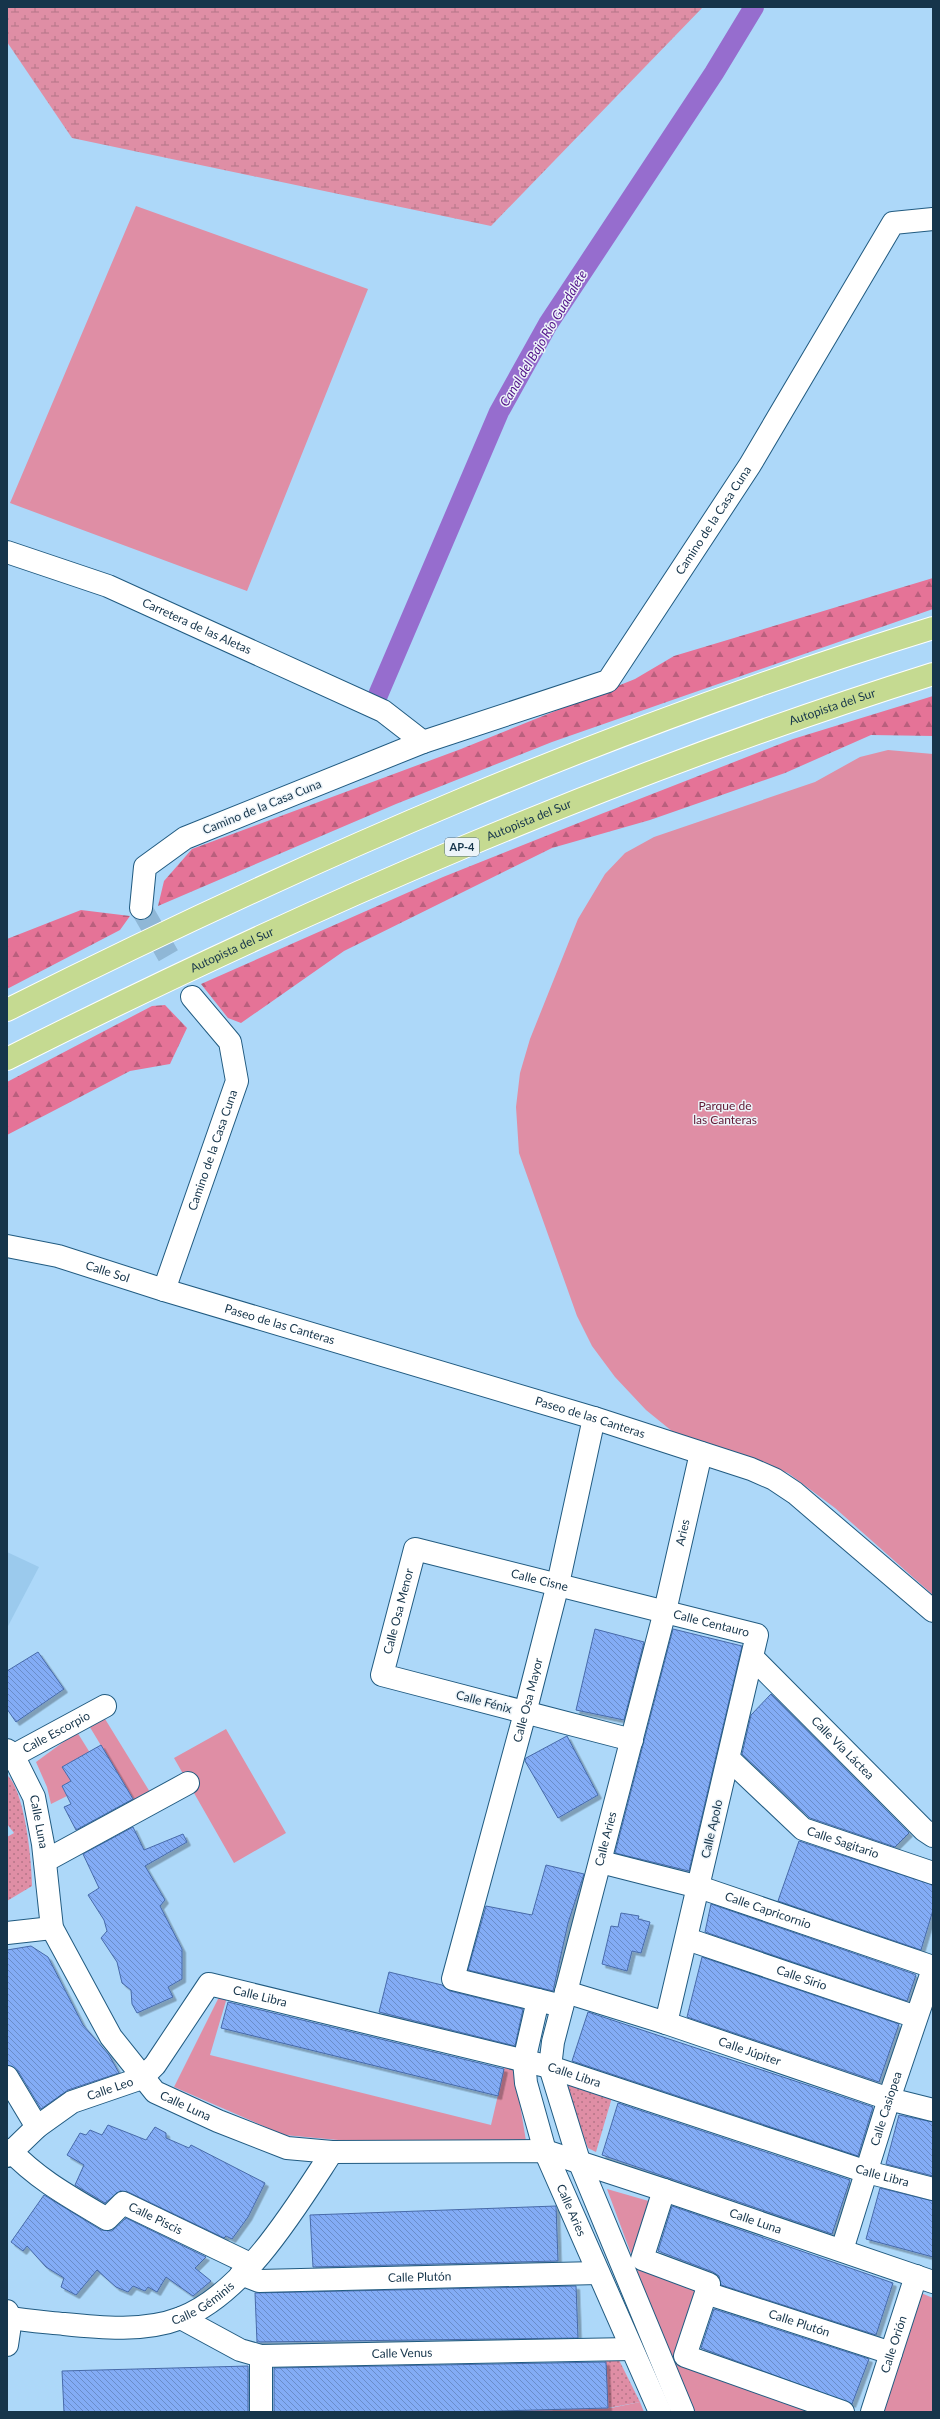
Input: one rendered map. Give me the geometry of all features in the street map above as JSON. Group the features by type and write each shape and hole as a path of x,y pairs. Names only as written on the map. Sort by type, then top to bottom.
{"highway":[{"path":"7,1010 141,943 294,872 453,802 666,718 822,662 933,628"},
{"name":"Autopista del Sur","path":"7,1059 162,981 480,838 687,758 834,706 933,674"}],"street":[{"name":"Camino de la Casa Cuna","path":"141,908 145,867 185,838 423,742 608,681 750,465 893,223 933,219"},
{"name":"Carretera de las Aletas","path":"7,552 108,586 383,711 423,742"},
{"name":"Camino de la Casa Cuna","path":"164,1290 237,1081 230,1042 192,997"},
{"name":"Calle Sol","path":"7,1246 58,1256 164,1290 207,1302"},
{"name":"Paseo de las Canteras","path":"207,1302 594,1418 751,1469 780,1482 850,1539 933,1611"},
{"name":"Calle Osa Mayor","path":"453,1980 558,1584 594,1418"},
{"name":"Aries","path":"665,1611 702,1453"},
{"name":"Calle Cisne","path":"415,1549 665,1611"},
{"name":"Calle Osa Menor","path":"382,1675 415,1549"},
{"name":"Calle Centauro","path":"665,1611 757,1635"},
{"name":"Calle Aries","path":"550,2067 552,2042 601,1862 665,1611"},
{"name":"Calle Apolo","path":"666,2023 753,1658 757,1635"},
{"name":"Calle Vía Láctea","path":"753,1658 924,1830 933,1836"},
{"name":"Calle Fénix","path":"382,1675 632,1740"},
{"name":"Calle Escorpio","path":"9,1754 105,1706"},
{"name":"Calle Luna","path":"9,1754 34,1797 45,1861 52,1928 97,2016 110,2037 155,2092 253,2136 287,2148 332,2152 545,2151 579,2161 925,2279"},
{"name":"Calle Sagitario","path":"729,1759 803,1829 933,1873"},
{"path":"45,1861 188,1783"},
{"name":"Calle Capricornio","path":"601,1862 699,1888 933,1968"},
{"path":"7,1933 52,1928"},
{"name":"Calle Sirio","path":"687,1939 916,2017"},
{"name":"Calle Casiopea","path":"842,2250 889,2099 933,1968"},
{"name":"Calle Júpiter","path":"453,1980 538,2000 564,1999 666,2023 889,2099 933,2110"},
{"name":"Calle Leo","path":"9,2153 37,2127 72,2102 142,2078 155,2065 209,1984"},
{"name":"Calle Libra","path":"209,1984 550,2067 867,2172 933,2189"},
{"name":"Calle Aries","path":"538,2000 524,2061 526,2083 545,2151 660,2412"},
{"path":"550,2067 579,2161 683,2412"},
{"path":"7,2077 37,2127"},
{"name":"Calle Géminis","path":"8,2315 95,2328 123,2328 153,2325 181,2318 215,2298 246,2269 273,2238 332,2152"},
{"name":"Calle Piscis","path":"9,2153 52,2187 107,2219 123,2203 246,2269"},
{"path":"664,2190 642,2259 709,2284 685,2356 843,2412"},
{"name":"Calle Plutón","path":"246,2269 260,2281 598,2273"},
{"name":"Calle Orión","path":"872,2412 892,2353 925,2279"},
{"name":"Calle Plutón","path":"706,2293 892,2353"},
{"path":"7,2345 8,2315"},
{"name":"Calle Venus","path":"181,2318 240,2350 261,2356 631,2349"},
{"path":"261,2356 261,2412"}],"shaded area":[{"path":"7,1552 39,1567 7,1628"}],"green space":[{"path":"7,7 703,7 491,226 72,138 7,42"},
{"path":"136,206 368,289 247,591 10,503"},
{"path":"933,578 933,609 552,742 396,804 158,906 164,881 192,849 461,749 635,679 674,656"},
{"path":"933,696 933,736 871,735 785,773 650,820 552,848 344,951 241,1023 228,1018 201,984 443,877 601,814 793,739"},
{"name":"Parque de las Canteras","path":"888,750 933,754 933,1595 835,1508 788,1473 678,1436 646,1410 615,1377 592,1346 577,1316 519,1153 516,1107 520,1073 530,1039 578,919 605,874 625,853 654,837 815,782 860,757"},
{"path":"81,910 130,916 120,930 7,989 7,939"},
{"path":"165,1005 187,1028 170,1064 130,1071 7,1135 7,1082 152,1006"},
{"path":"102,1714 153,1797 109,1814 134,1800 88,1724"},
{"path":"226,1729 286,1833 234,1863 174,1758"},
{"path":"77,1732 92,1756 71,1781 62,1786 67,1796 51,1804 47,1787 36,1762"},
{"path":"7,1775 13,1783 23,1811 31,1861 32,1886 7,1901 7,1837 14,1833 7,1824"},
{"path":"221,1993 228,1994 210,2055 491,2125 505,2065 514,2068 526,2141 338,2140 284,2135 174,2087"},
{"path":"559,2073 613,2094 596,2152 588,2148"},
{"path":"607,2189 659,2204 643,2259 709,2284 689,2353 850,2412 695,2412 672,2364"},
{"path":"921,2293 933,2298 933,2412 882,2412"},
{"path":"617,2356 640,2402 608,2408 605,2357"},
{"path":"640,2402 644,2412 463,2412 611,2408"}],"building":[{"path":"595,1629 644,1642 624,1720 576,1710"},
{"path":"673,1629 742,1646 689,1871 615,1853"},
{"path":"38,1652 64,1689 16,1722 7,1709 7,1671"},
{"path":"771,1694 909,1833 895,1847 810,1818 742,1754 751,1715"},
{"path":"567,1736 598,1795 558,1818 525,1761 526,1758"},
{"path":"101,1745 133,1799 76,1830 64,1807 71,1804 62,1786 71,1781 62,1767"},
{"path":"133,1827 144,1850 183,1834 187,1842 145,1866 165,1900 160,1906 182,1949 182,1979 168,1987 173,1997 137,2013 132,2004 131,1990 122,1983 117,1962 101,1938 107,1931 104,1920 88,1895 99,1888 83,1854"},
{"path":"799,1841 933,1885 933,1910 921,1950 778,1901"},
{"path":"546,1865 584,1874 568,1923 553,1991 468,1970 486,1906 532,1915"},
{"path":"711,1904 914,1974 916,1975 907,2001 705,1932"},
{"path":"621,1913 639,1916 638,1919 650,1922 641,1953 632,1951 627,1971 602,1964 611,1926 618,1927"},
{"path":"31,1946 48,1957 83,2025 109,2055 119,2073 68,2090 41,2109 18,2071 7,2065 7,1950"},
{"path":"702,1957 899,2024 879,2082 687,2017"},
{"path":"389,1972 442,1985 450,1991 523,2009 515,2046 379,2012"},
{"path":"228,2002 504,2069 498,2096 221,2028"},
{"path":"588,2012 873,2107 858,2156 572,2061"},
{"path":"618,2103 850,2180 832,2234 602,2155"},
{"path":"899,2115 933,2122 933,2176 886,2164"},
{"path":"108,2125 146,2140 155,2127 166,2133 166,2138 189,2148 191,2145 265,2183 248,2217 232,2239 226,2236 224,2238 128,2192 120,2191 105,2203 75,2185 84,2165 67,2155 80,2133 86,2135 90,2130 102,2135"},
{"path":"880,2188 933,2201 933,2257 866,2239"},
{"path":"44,2195 101,2230 112,2231 126,2218 206,2257 195,2268 211,2281 193,2296 166,2277 157,2292 148,2287 145,2291 133,2286 128,2292 116,2287 97,2270 76,2295 61,2287 64,2278 46,2267 27,2246 23,2251 11,2242"},
{"path":"556,2206 558,2261 313,2267 310,2215"},
{"path":"672,2206 893,2283 876,2335 721,2285 719,2276 713,2272 658,2251"},
{"path":"576,2286 578,2338 257,2342 255,2293"},
{"path":"714,2309 869,2359 852,2404 701,2348"},
{"path":"606,2362 608,2408 463,2412 274,2412 274,2368"},
{"path":"248,2366 248,2412 64,2412 62,2371"}],"waterway":[{"name":"Canal del Bajo Río Guadalete","path":"378,695 499,412 548,324 714,73 754,7"}],"tunnel":[{"path":"141,908 192,997"}]}
